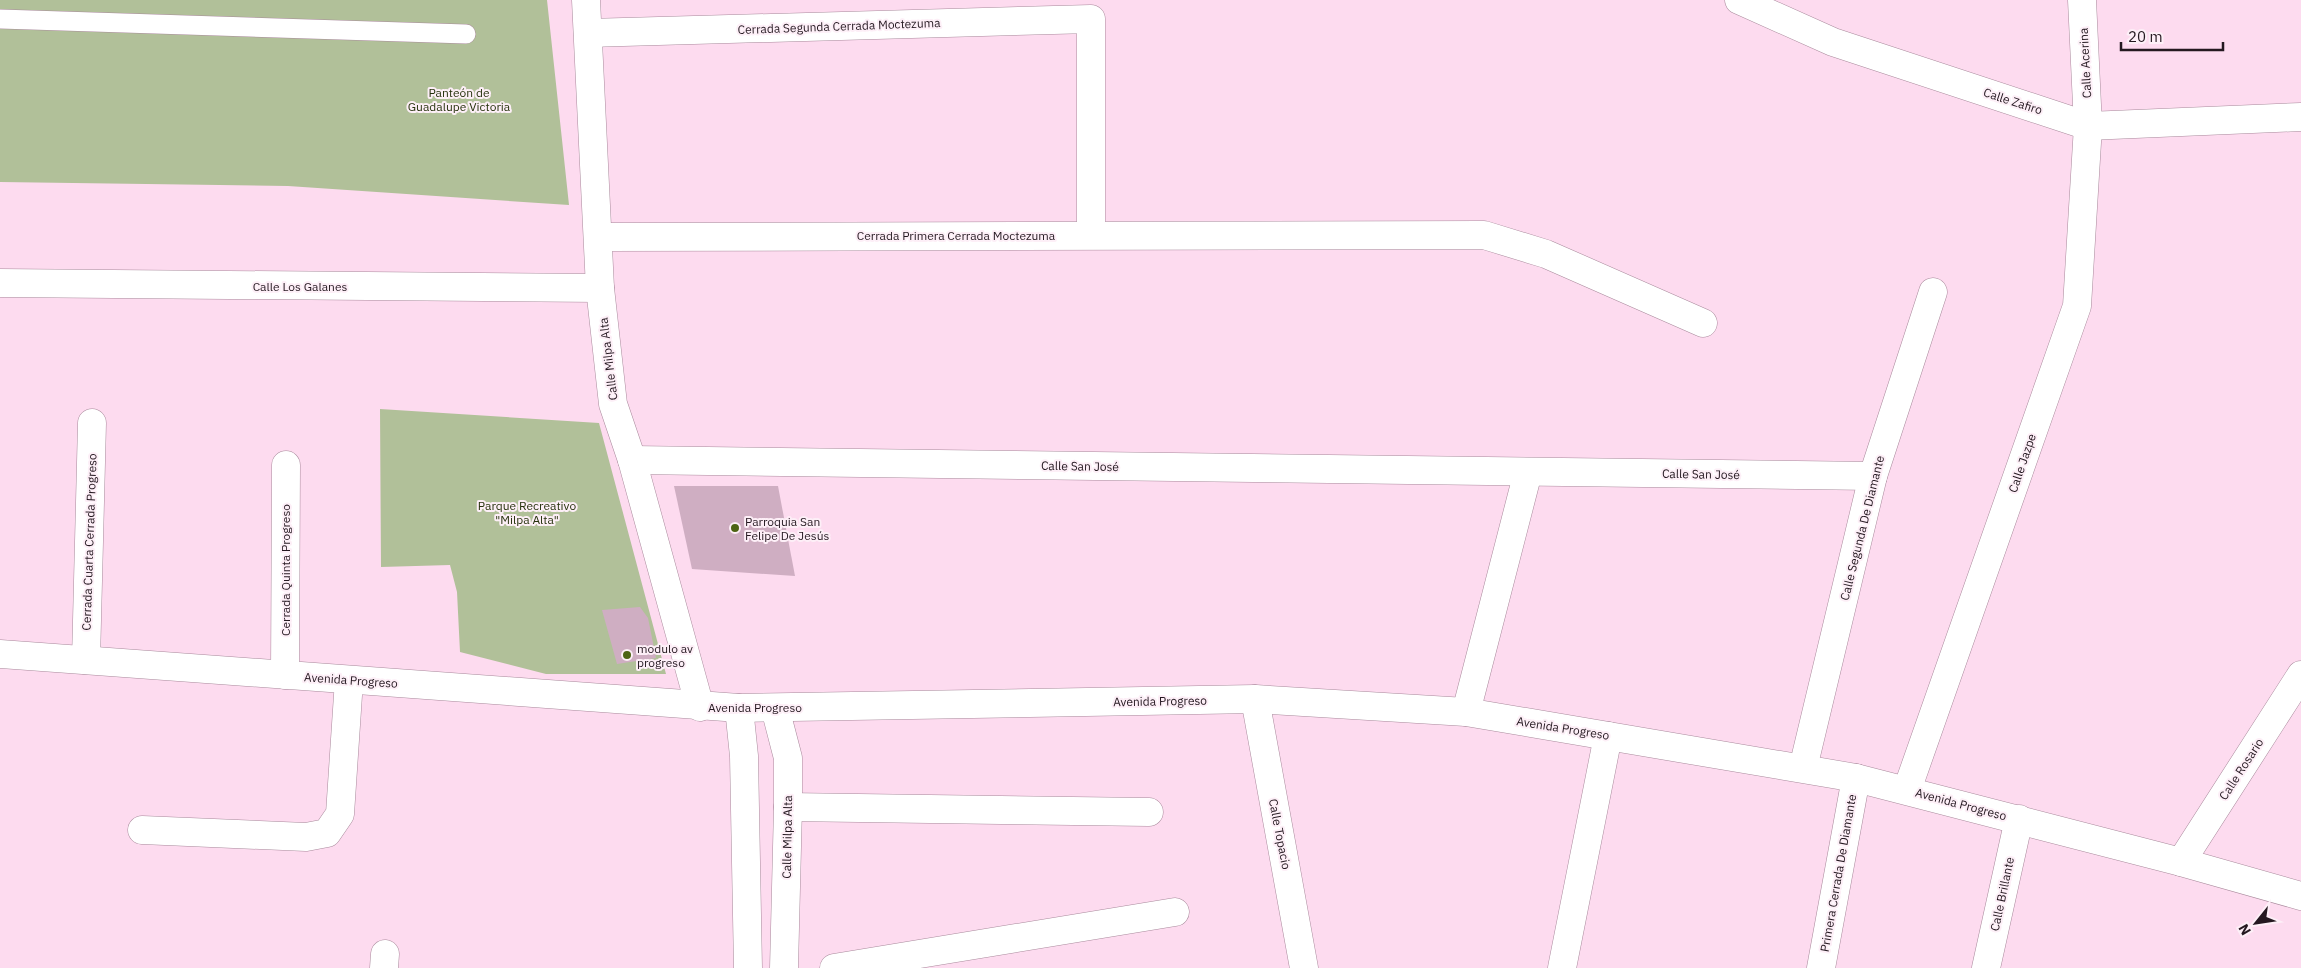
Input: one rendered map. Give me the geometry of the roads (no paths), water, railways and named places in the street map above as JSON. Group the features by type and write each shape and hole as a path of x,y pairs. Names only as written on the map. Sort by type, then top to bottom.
{"street":[{"name":"Calle Milpa Alta","path":"586,0 600,288 613,404 632,460 700,707"},
{"name":"Calle Zafiro","path":"1739,0 1834,42 2088,126 2301,117"},
{"name":"Calle Acerina","path":"2082,0 2088,126"},
{"name":"Cerrada Segunda Cerrada Moctezuma","path":"588,33 1091,19 1091,235"},
{"name":"Calle Jazpe","path":"1907,790 2077,306 2088,126"},
{"name":"Cerrada Primera Cerrada Moctezuma","path":"598,237 1484,235 1546,254 1703,323"},
{"name":"Calle Los Galanes","path":"0,284 600,288"},
{"name":"Calle Segunda De Diamante","path":"1803,768 1873,476 1933,292"},
{"name":"Cerrada Cuarta Cerrada Progreso","path":"86,660 92,423"},
{"name":"Calle San José","path":"632,460 1873,476"},
{"name":"Cerrada Quinta Progreso","path":"284,675 286,464"},
{"path":"1466,712 1528,472"},
{"name":"Avenida Progreso","path":"0,654 700,707 775,708 1254,700 1466,712 1856,778 2182,862 2301,896"},
{"name":"Calle Rosario","path":"2182,862 2301,675"},
{"path":"142,830 306,837 327,833 340,814 349,680"},
{"name":"Calle Topacio","path":"1254,700 1304,968"},
{"path":"739,708 744,756 748,968"},
{"name":"Calle Milpa Alta","path":"775,708 788,758 784,968"},
{"path":"1562,968 1608,736"},
{"name":"Primera Cerrada De Diamante","path":"1821,968 1856,778"},
{"path":"788,807 1149,812"},
{"name":"Calle Brillante","path":"1986,968 2019,819"},
{"path":"834,968 1175,912"}],"lane":[{"path":"0,19 466,34"}],"place":[{"name":"Parroquia San Felipe De Jesús","path":"735,528"},
{"name":"modulo av progreso","path":"627,655"}],"park label":[{"name":"Panteón de Guadalupe Victoria","path":"459,99"},
{"name":"Parque Recreativo \"Milpa Alta\"","path":"527,512"}]}
